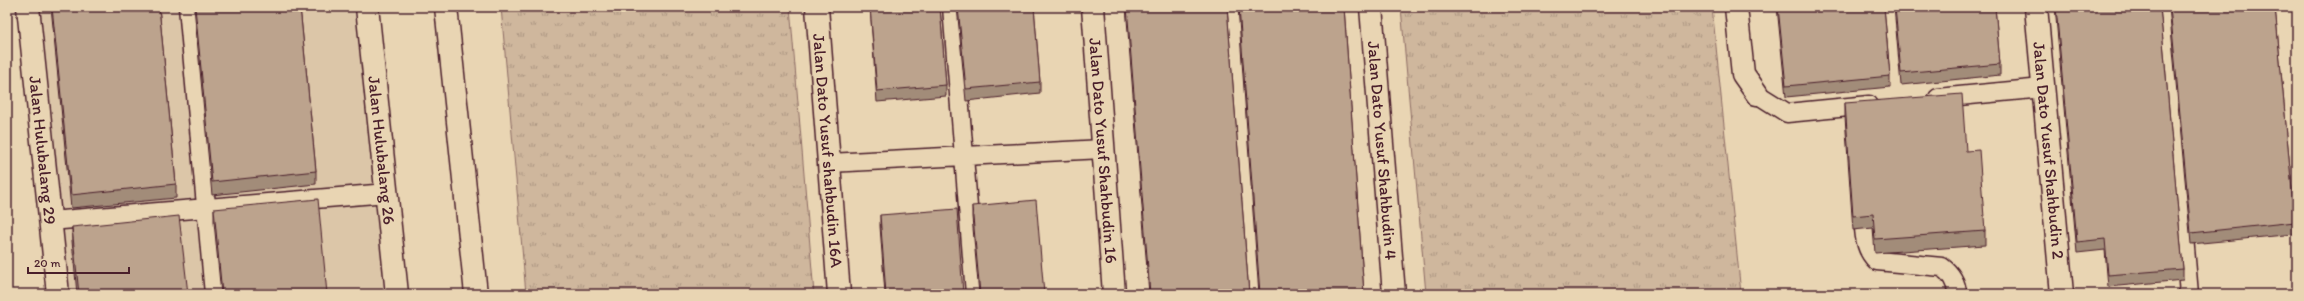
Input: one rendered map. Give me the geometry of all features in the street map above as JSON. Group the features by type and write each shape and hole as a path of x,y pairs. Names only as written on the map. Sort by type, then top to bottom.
{"street":[{"name":"Jalan Hulubalang 29","path":"28,7 58,294"},
{"name":"Jalan Hulubalang 26","path":"368,7 397,294"},
{"path":"446,7 476,294"},
{"name":"Jalan Dato Yusuf shahbudin 16A","path":"817,7 840,294"},
{"name":"Jalan Dato Yusuf Shahbudin 16","path":"1092,7 1114,294"},
{"name":"Jalan Dato Yusuf Shahbudin 4","path":"1371,7 1394,294"},
{"path":"1736,7 1743,74 1757,94"},
{"name":"Jalan Dato Yusuf Shahbudin 2","path":"2036,7 2062,294"}],"lane":[{"path":"188,7 214,294"},
{"path":"952,7 975,294"},
{"path":"1232,7 1252,294"},
{"path":"2164,7 2189,294"},
{"path":"1918,100 2043,88"},
{"path":"1757,94 1787,113 1887,103"},
{"path":"829,163 1103,149"},
{"path":"50,221 387,193"},
{"path":"1862,193 1864,238 1871,256 1877,261 1942,267 1949,272 1957,289 1957,294"}],"shaded area":[{"path":"40,7 355,7 385,294 70,294"}],"green space":[{"path":"501,7 790,7 814,294 526,294"},
{"path":"1401,7 1712,7 1741,294 1426,294"}],"building":[{"path":"52,7 159,7 176,184 71,195"},
{"path":"195,7 300,7 316,171 212,182"},
{"path":"870,7 940,7 946,85 877,91"},
{"path":"958,7 1034,7 1040,82 966,89"},
{"path":"1127,7 1227,7 1249,294 1150,294"},
{"path":"1239,7 1344,7 1364,294 1260,294"},
{"path":"1778,7 1884,7 1890,76 1786,86"},
{"path":"1895,7 1995,7 2000,64 1901,73"},
{"path":"2056,7 2160,7 2183,269 2108,275 2105,239 2077,242"},
{"path":"2170,7 2275,7 2295,222 2191,233"},
{"path":"1962,94 1966,151 1979,150 1985,231 1875,239 1873,214 1853,216 1845,103"},
{"path":"318,199 327,294 222,294 214,209"},
{"path":"1036,200 1044,294 980,294 972,206"},
{"path":"957,209 963,294 886,294 880,215"},
{"path":"179,216 188,294 79,294 72,227"}]}
